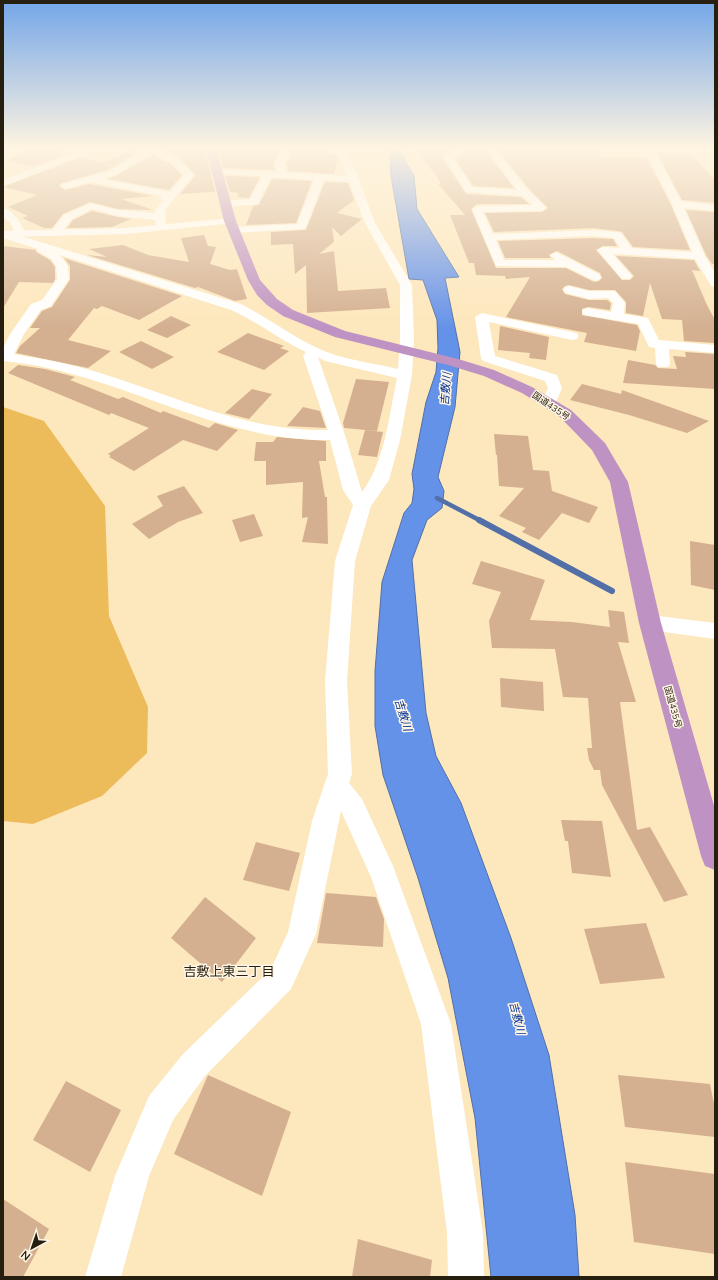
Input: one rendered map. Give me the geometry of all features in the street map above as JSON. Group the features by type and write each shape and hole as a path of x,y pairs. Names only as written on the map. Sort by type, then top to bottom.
{"highway":[{"name":"国道435号","path":"227,208 232,226 254,280 262,292 272,302 288,313 320,327 360,340 410,351 490,373 527,390 564,413 586,432 599,447 619,482 650,623 715,856"}],"street":[{"path":"55,233 68,217 87,208"},
{"path":"98,208 118,213 160,217"},
{"path":"161,228 160,210 162,208"},
{"path":"3,234 232,226 300,227 308,208"},
{"path":"103,1277 132,1176 161,1108 194,1065 281,979 302,934 324,821 340,774 336,680 340,608 345,561 362,505 380,480 392,440 410,351 407,338 406,285 390,255 370,223 364,208"},
{"path":"568,263 500,264 477,209 542,208 546,235 568,263 595,277"},
{"path":"679,208 699,256 715,283"},
{"path":"3,211 16,223 20,233"},
{"path":"489,237 593,233 617,235 629,252"},
{"path":"3,234 236,307 259,318 293,342 330,358 405,375"},
{"path":"45,247 43,251 56,258 62,266 63,279 47,303 36,307 4,356 93,376 219,420 314,437 337,435"},
{"path":"626,276 603,250 699,256"},
{"path":"569,290 589,295 611,294 619,303 617,316"},
{"path":"588,312 642,321 654,344 715,349"},
{"path":"549,404 555,388 552,378 488,358 482,317 572,336"},
{"path":"662,345 663,364"},
{"path":"316,351 310,356 337,435 352,490 362,505"},
{"path":"650,623 715,631"},
{"path":"336,786 353,807 384,876 436,1024 466,1233 466,1277"}],"shaded area":[{"path":"3,407 44,421 105,506 109,616 148,707 147,753 102,796 33,824 3,821"}],"water":[{"name":"吉敷川","path":"397,208 417,208 459,277 445,278 460,352 455,407 438,477 444,491 442,508 427,520 412,560 426,713 436,756 461,803 511,938 549,1055 575,1215 579,1277 491,1277 475,1118 448,978 418,878 383,775 375,726 375,671 382,582 404,513 412,503 414,489 412,474 426,402 436,372 438,348 437,320 423,280 409,279"}],"building":[{"path":"10,208 77,208 63,214 52,228 44,228 22,218 28,216"},
{"path":"113,208 146,208 153,210"},
{"path":"252,208 302,208 296,223 246,225"},
{"path":"315,208 344,208 337,213 362,219 341,236 332,227 334,242 319,254 334,251 338,291 386,288 390,308 307,313 306,265 295,274 293,244 271,245 271,232 306,230"},
{"path":"459,208 473,208 471,209 496,268 566,268 594,282 599,281 602,278 600,273 557,251 549,255 551,258 505,258 498,241 593,238 613,239 617,246 603,246 596,250 622,280 630,280 634,276 616,256 694,260 700,271 692,270 715,320 715,343 684,341 682,320 662,319 650,283 643,316 626,313 626,302 615,290 589,290 569,285 562,289 565,294 589,300 607,300 611,303 610,310 588,307 582,309 582,315 637,325 640,331 636,351 584,342 587,333 506,317 530,277 506,279 505,276 476,275 474,263 469,263 450,215 465,215"},
{"path":"548,208 672,208 690,250 633,247 622,232 593,228 494,232 485,213 542,212"},
{"path":"686,210 715,212 715,264 712,264 706,255"},
{"path":"92,211 131,219 112,227 67,228 73,220"},
{"path":"204,235 208,246 216,247 210,264 230,270 237,269 247,299 235,301 198,287 195,288 87,255 107,257 89,249 123,245 148,255 189,262 181,238"},
{"path":"3,246 36,250 36,252 50,260 55,267 55,279 53,283 19,282 3,308"},
{"path":"64,258 182,296 139,320 102,306 97,309 94,308 68,340 111,351 88,368 16,353 20,346 40,328 30,328 42,311 52,307 70,280 70,266"},
{"path":"171,316 191,325 167,338 147,330"},
{"path":"500,326 549,337 546,360 529,358 530,353 498,350"},
{"path":"248,333 284,346 280,348 289,351 264,370 217,352"},
{"path":"141,341 174,357 152,369 119,352"},
{"path":"685,352 715,354 715,389 623,383 628,360 655,365 658,368 677,369 673,356 686,357"},
{"path":"18,365 45,369 75,377 70,380 118,399 123,397 161,413 163,411 209,428 215,423 238,430 217,451 183,440 134,471 109,457 111,456 108,454 149,428 111,413 109,415 8,373"},
{"path":"356,379 389,382 377,431 344,428 343,423"},
{"path":"582,384 621,394 622,390 709,421 687,433 629,415 570,400"},
{"path":"252,389 272,394 249,419 225,413"},
{"path":"303,407 320,411 326,428 287,426"},
{"path":"365,430 383,432 377,457 358,455"},
{"path":"494,434 528,436 533,470 549,471 552,491 598,507 589,523 562,513 539,540 522,532 526,528 499,516 524,488 499,486"},
{"path":"277,437 326,441 326,461 319,461 325,497 327,497 328,544 302,542 308,517 302,518 303,482 266,485 266,461 254,461 256,442 273,442"},
{"path":"184,486 203,513 178,522 149,539 132,524 163,506 157,496"},
{"path":"254,514 263,536 240,542 232,520"},
{"path":"690,541 715,545 715,590 691,585"},
{"path":"481,561 545,580 530,620 572,622 610,627 608,610 624,612 629,643 618,642 636,702 620,702 637,830 650,827 688,895 664,902 602,785 600,770 594,770 589,760 587,748 592,748 588,698 563,697 555,649 492,648 489,621 501,592 472,584"},
{"path":"500,678 543,682 544,711 501,707"},
{"path":"561,820 602,821 611,877 572,873 568,841 565,841"},
{"path":"256,842 300,853 289,891 243,880"},
{"path":"326,893 376,897 384,919 383,947 317,943"},
{"path":"205,897 256,938 222,982 171,938"},
{"path":"646,923 665,978 600,984 584,929"},
{"path":"208,1075 291,1112 262,1196 174,1154"},
{"path":"618,1075 710,1084 715,1109 715,1137 625,1127"},
{"path":"66,1081 121,1110 90,1172 33,1140"},
{"path":"625,1162 715,1174 715,1254 634,1242"},
{"path":"3,1199 49,1229 23,1277 3,1277"},
{"path":"358,1239 432,1260 430,1277 352,1277"}],"waterway":[{"path":"437,498 481,521"},
{"path":"479,520 612,591"}],"district":[{"name":"吉敷上東三丁目","path":"229,972"}]}
